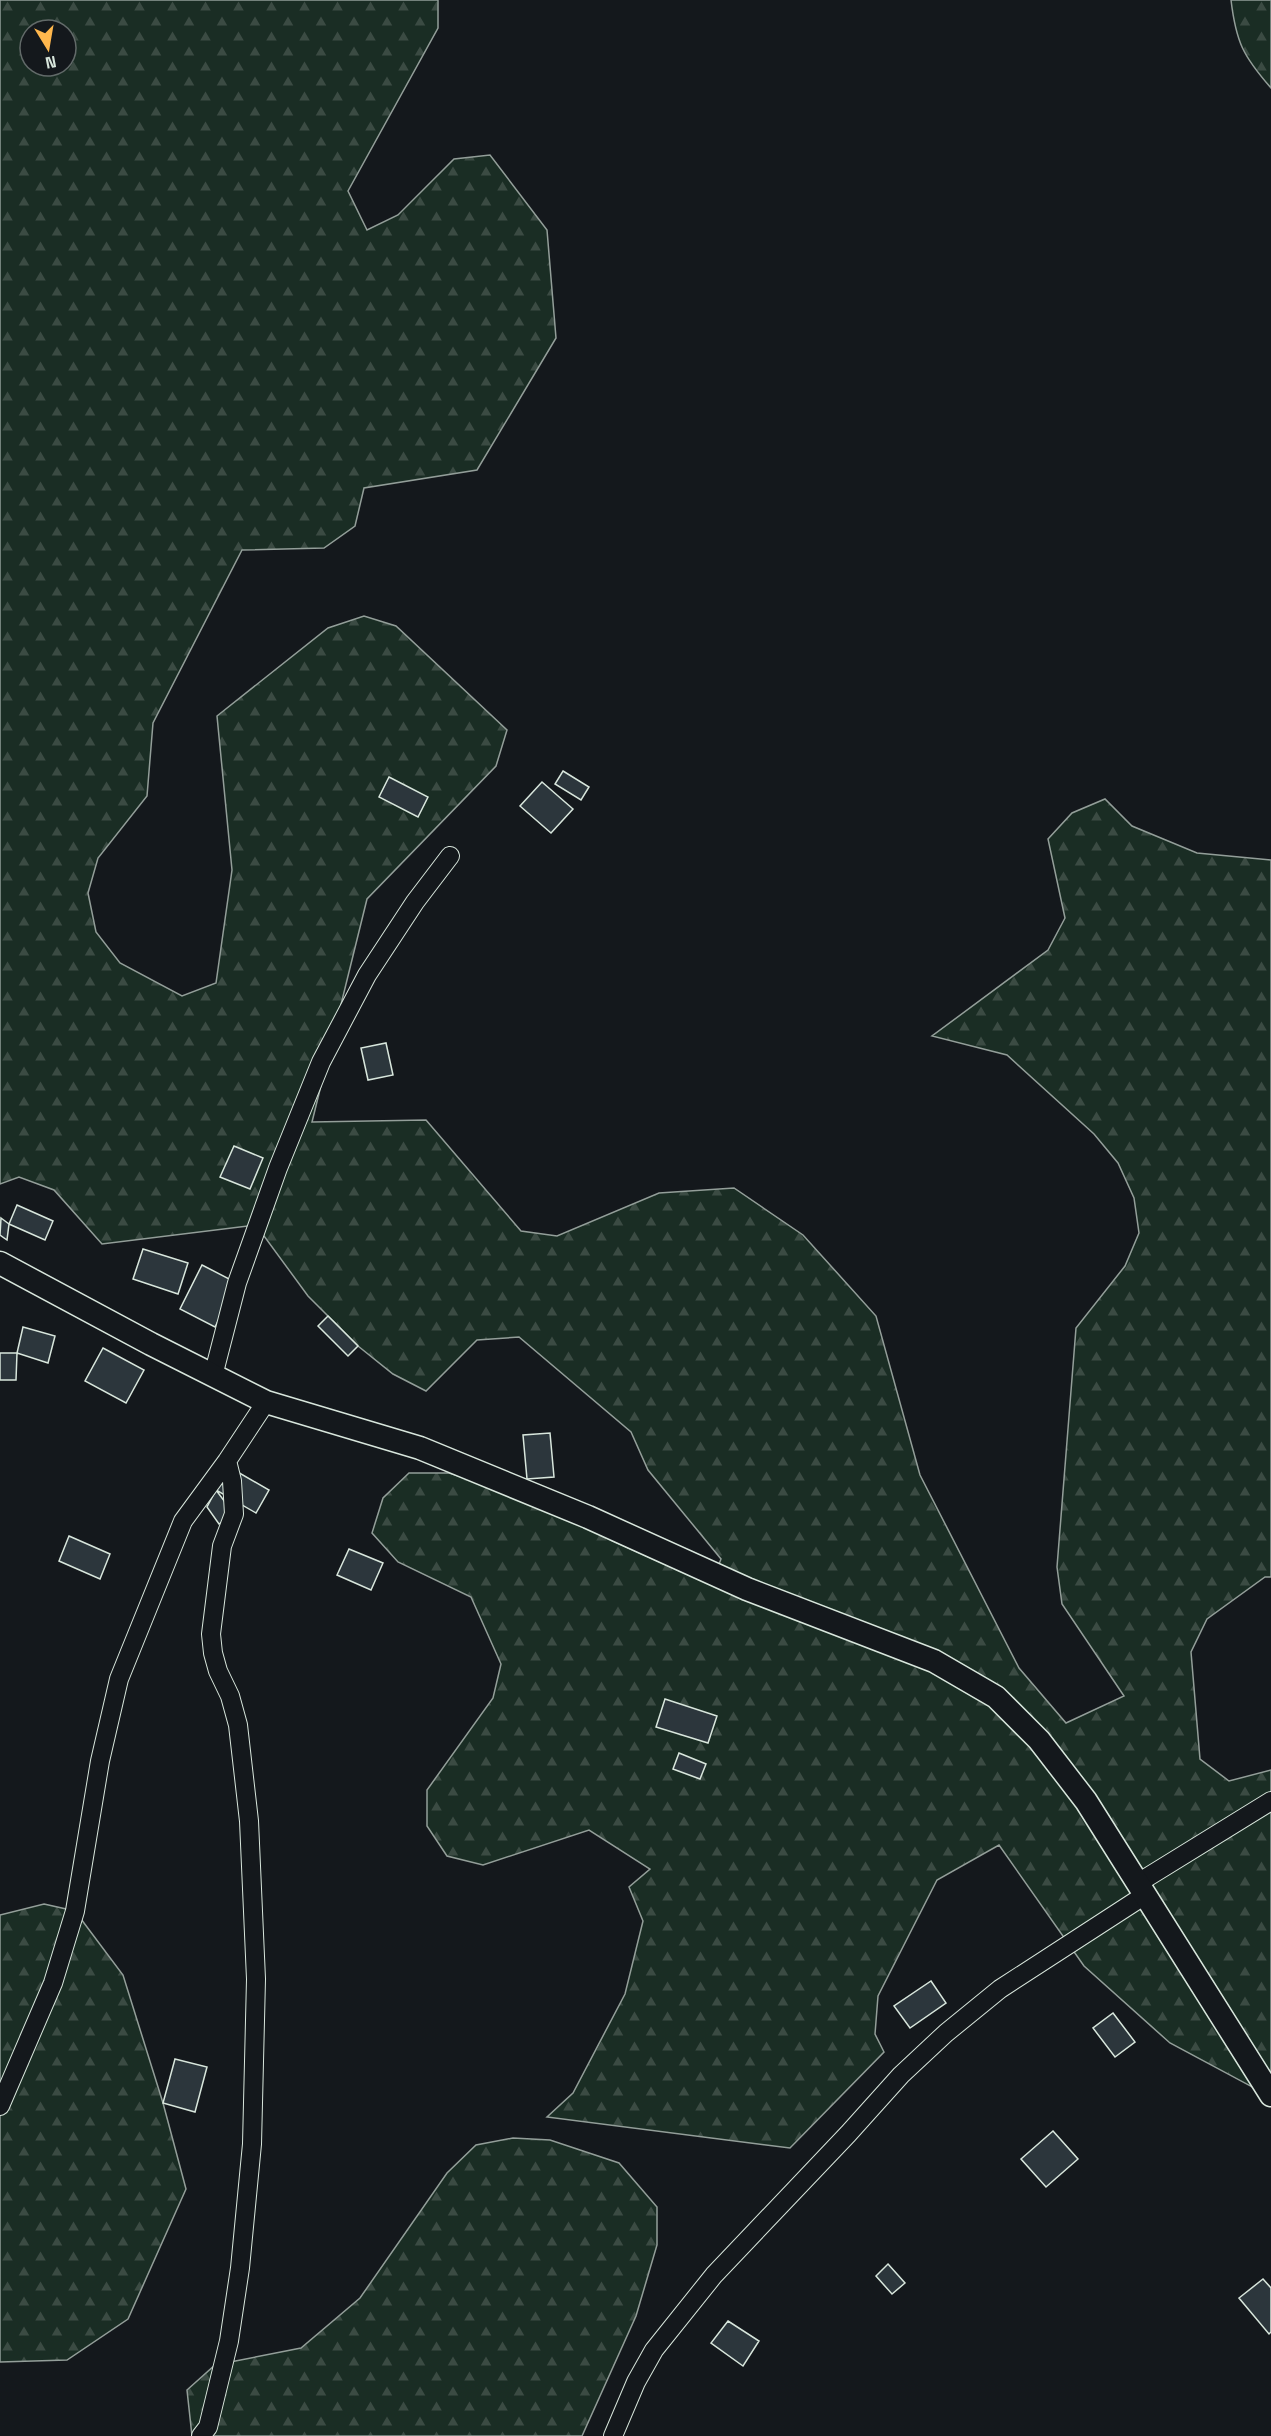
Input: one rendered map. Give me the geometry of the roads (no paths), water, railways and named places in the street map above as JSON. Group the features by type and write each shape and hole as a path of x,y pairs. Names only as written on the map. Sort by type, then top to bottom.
{"street":[{"path":"213,1376 237,1283 278,1168 321,1062 367,975 415,902 450,856"},
{"path":"0,1263 213,1376 266,1401 420,1448 588,1517 747,1589 934,1661 996,1697 1039,1740 1086,1801 1271,2096"},
{"path":"0,2106 53,1983 75,1911 100,1761 119,1679 183,1521 227,1461 266,1401"},
{"path":"201,2436 208,2427 229,2341 240,2268 252,2144 256,1979 249,1821 238,1725 230,1696 218,1671 213,1653 212,1634 222,1545 234,1514 232,1481 227,1461"},
{"path":"613,2436 636,2382 654,2350 676,2322 714,2275 901,2075 946,2033 1000,1989 1271,1801"}]}
